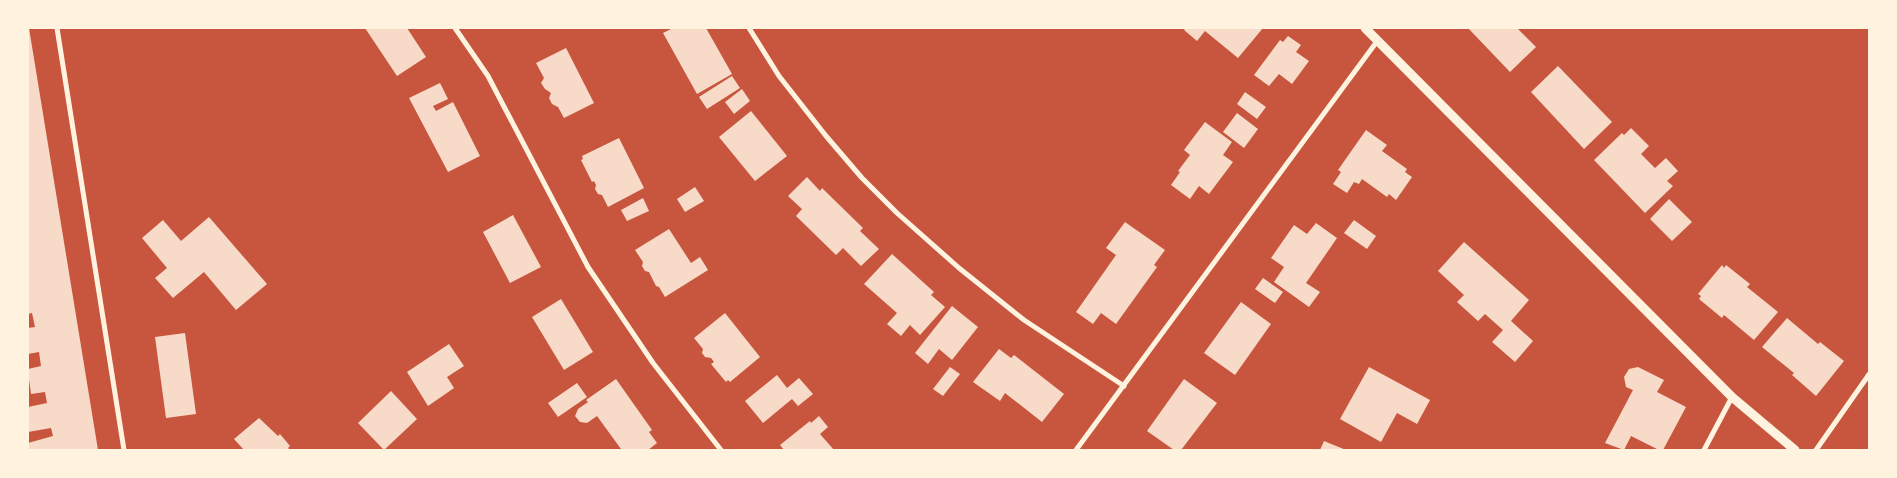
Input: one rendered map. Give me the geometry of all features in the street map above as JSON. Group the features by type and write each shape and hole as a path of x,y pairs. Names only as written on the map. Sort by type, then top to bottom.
{"street":[{"path":"57,28 124,450"},
{"path":"455,28 488,76 588,267 653,362 721,450"},
{"path":"748,28 779,76 826,136 862,178 897,213 959,268 1024,320 1124,386"},
{"path":"1365,28 1732,397 1794,450"},
{"path":"1076,450 1378,40"},
{"path":"1816,450 1870,373"},
{"path":"1704,450 1732,397"}],"building":[{"path":"28,28 98,450 28,450 28,443 53,436 51,428 28,432 28,407 47,403 45,392 31,394 28,372 28,369 41,366 39,352 28,354 28,328 35,327 32,313 28,314"},
{"path":"365,28 407,28 426,57 397,76"},
{"path":"673,28 706,28 732,74 697,94 663,33"},
{"path":"1186,28 1263,28 1238,58 1205,31 1197,41 1184,30"},
{"path":"1468,28 1517,28 1536,47 1510,72"},
{"path":"1288,36 1301,45 1296,52 1309,61 1292,84 1279,74 1269,86 1254,75 1280,40 1283,42"},
{"path":"566,48 594,103 564,118 558,107 552,104 549,98 551,93 541,83 544,78 536,63"},
{"path":"1558,66 1612,122 1584,149 1531,92"},
{"path":"732,76 740,88 707,109 699,97"},
{"path":"440,83 448,99 433,106 436,111 453,102 480,156 448,172 409,98"},
{"path":"742,89 750,101 734,114 725,102"},
{"path":"1245,92 1266,107 1257,119 1237,104"},
{"path":"751,111 787,156 755,181 719,137"},
{"path":"1237,113 1258,129 1244,148 1223,132"},
{"path":"1205,122 1232,142 1223,155 1233,162 1209,194 1199,186 1190,199 1171,185 1180,172 1178,171 1190,155 1184,150"},
{"path":"1631,128 1649,146 1641,154 1655,168 1666,158 1678,171 1667,181 1673,186 1645,213 1594,160 1622,133 1624,135"},
{"path":"1366,130 1387,145 1382,151 1407,169 1405,172 1412,177 1396,200 1389,194 1387,197 1362,179 1359,184 1354,182 1347,193 1333,184 1341,172 1338,170"},
{"path":"619,138 644,188 608,207 602,195 598,194 595,189 596,185 594,181 592,182 581,160 583,159 582,156"},
{"path":"807,177 820,191 822,188 863,228 860,231 879,249 861,266 843,248 836,255 796,216 802,209 788,196"},
{"path":"695,187 704,201 685,212 677,199"},
{"path":"643,198 649,211 627,221 621,210"},
{"path":"1669,199 1692,222 1672,241 1650,219"},
{"path":"513,215 541,267 510,283 483,232"},
{"path":"209,217 267,284 236,310 204,272 173,298 155,278 167,268 142,238 163,220 181,241"},
{"path":"1354,220 1376,236 1367,249 1344,233"},
{"path":"1125,222 1165,250 1154,265 1157,267 1116,324 1101,313 1093,324 1076,312 1116,255 1106,248"},
{"path":"1316,223 1337,238 1306,283 1320,292 1309,307 1274,282 1284,267 1271,258 1294,225 1307,234"},
{"path":"669,229 691,263 700,257 708,270 665,297 659,287 656,286 649,272 645,271 642,266 643,262 635,250"},
{"path":"1464,242 1529,300 1511,321 1533,341 1515,362 1492,342 1503,330 1485,314 1478,321 1457,302 1464,295 1438,271"},
{"path":"892,254 934,292 931,295 945,307 920,335 910,325 901,336 887,324 897,313 864,284"},
{"path":"1722,265 1724,268 1726,265 1750,284 1747,287 1778,312 1754,340 1724,315 1722,318 1699,299 1701,296 1698,294"},
{"path":"1263,278 1283,292 1275,303 1255,289"},
{"path":"561,299 593,352 564,370 532,317"},
{"path":"1241,302 1271,324 1235,375 1204,353"},
{"path":"952,306 978,327 952,360 939,349 928,364 915,353"},
{"path":"725,313 760,357 730,382 728,380 726,382 711,364 714,362 711,358 705,357 702,353 703,349 694,338"},
{"path":"1787,318 1818,344 1820,342 1844,361 1816,396 1792,375 1794,373 1762,347"},
{"path":"185,333 196,414 166,418 155,337"},
{"path":"449,344 464,366 447,377 454,388 428,406 407,372"},
{"path":"999,349 1011,358 1014,355 1064,394 1042,422 1005,393 1000,401 973,382"},
{"path":"950,367 960,374 943,396 933,389"},
{"path":"1369,367 1430,400 1417,424 1397,413 1381,442 1340,419"},
{"path":"1638,367 1664,380 1657,392 1686,407 1663,450 1659,450 1631,436 1624,450 1605,443 1633,390 1626,387 1624,377 1629,369"},
{"path":"777,375 787,388 799,378 813,394 798,406 792,399 763,423 745,401"},
{"path":"616,379 652,430 649,432 657,443 648,450 619,450 621,449 597,416 587,423 580,422 575,416 578,409 588,402 586,400"},
{"path":"1184,379 1217,403 1181,450 1174,450 1147,431"},
{"path":"577,383 587,397 558,417 548,403"},
{"path":"391,391 417,419 384,450 358,423"},
{"path":"819,416 828,427 820,434 834,450 784,450 780,445"},
{"path":"259,418 278,436 280,434 290,446 288,448 290,450 244,450 234,439"},
{"path":"1324,441 1346,450 1320,450"}]}
